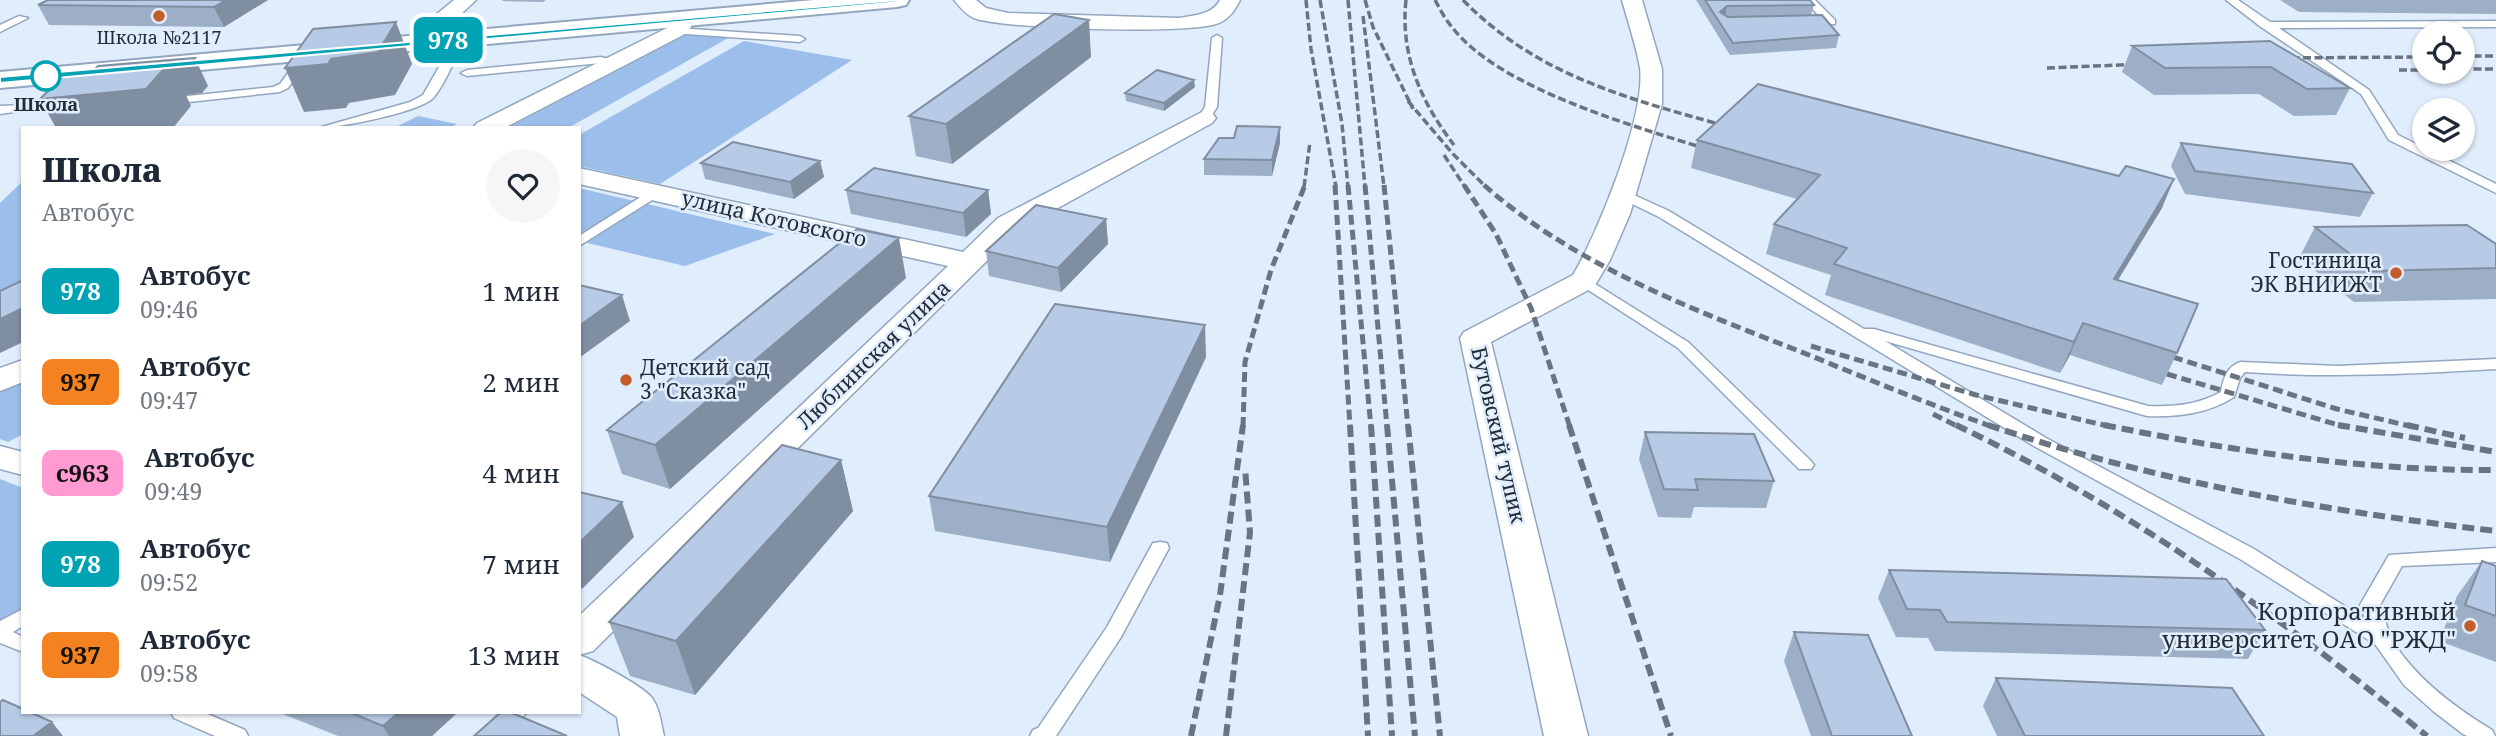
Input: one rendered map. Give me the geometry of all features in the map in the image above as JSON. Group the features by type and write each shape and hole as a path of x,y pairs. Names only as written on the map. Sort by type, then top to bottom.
{"main road":[{"path":"0,80 113,77 309,52 679,25 897,0"}],"street":[{"path":"417,43 466,0"},
{"path":"964,0 979,13 1008,19 1179,24 1211,19 1225,10 1230,0"},
{"path":"1584,281 1623,194 1650,104 1651,69 1632,0"},
{"path":"489,126 614,62 679,25"},
{"name":"Люблинская улица","path":"581,638 1009,224 1204,118"},
{"name":"улица Котовского","path":"581,176 970,262"},
{"name":"Бутовский тупик","path":"1566,736 1475,338 1584,281"},
{"path":"0,381 21,370"},
{"path":"0,457 21,463"},
{"path":"581,672 636,708 642,736"}],"lane":[{"path":"1791,23 1830,22 1809,0"},
{"path":"2231,0 2365,92 2393,137 2496,189"},
{"path":"0,29 23,18"},
{"path":"2265,25 2496,24"},
{"path":"679,25 800,39"},
{"path":"1204,118 1211,107 1217,38"},
{"path":"332,126 414,104 428,97 460,39"},
{"path":"150,108 188,99 280,88 309,52"},
{"path":"467,74 601,60 614,62"},
{"path":"0,110 23,108"},
{"path":"581,241 654,192"},
{"path":"1623,194 1664,214 2040,442 2247,554 2382,639"},
{"path":"1584,281 1683,345 1805,465"},
{"path":"1843,324 2147,411 2178,412 2213,404 2228,394 2232,377 2241,367 2291,372 2362,373 2496,364"},
{"path":"1041,736 1046,734 1114,632 1160,548"},
{"path":"2484,736 2464,724 2417,685 2382,639 2370,605 2396,560 2496,555"},
{"path":"21,617 0,633 21,644"},
{"path":"186,714 237,736"},
{"path":"492,736 515,714"}],"shaded area":[{"path":"677,33 730,37 572,126 499,126"},
{"path":"744,41 852,60 660,184 581,166 581,134"},
{"path":"418,116 457,124 454,126 398,126"},
{"path":"21,183 21,286 0,296 0,203"},
{"path":"581,188 775,234 685,266 581,241"},
{"path":"21,380 21,435 8,442 0,439 0,391"},
{"path":"0,479 21,487 21,613 0,627"}],"building":[{"path":"48,0 226,0 214,7 38,5"},
{"path":"1705,0 1810,0 1814,5 1727,6 1720,12 1728,17 1822,15 1839,35 1733,43"},
{"path":"1054,14 1089,20 946,124 909,116"},
{"path":"396,22 378,52 331,59 328,64 285,68 313,29"},
{"path":"2270,41 2350,88 2307,89 2271,67 2165,68 2132,46"},
{"path":"195,58 189,65 172,67 170,62 92,72 98,66"},
{"path":"170,62 146,89 40,99 64,75"},
{"path":"1157,70 1194,80 1164,103 1125,93"},
{"path":"1758,84 2119,176 2126,166 2174,179 2114,279 2198,304 2177,353 2083,323 2074,342 1834,264 1847,248 1774,224 1820,175 1697,140"},
{"path":"1237,126 1280,127 1272,160 1204,159 1219,138 1234,138"},
{"path":"733,142 820,161 790,182 701,163"},
{"path":"2181,143 2352,164 2373,193 2195,171"},
{"path":"874,168 988,190 963,213 846,190"},
{"path":"1036,205 1106,219 1058,268 986,251"},
{"path":"2467,225 2496,244 2496,268 2372,271 2315,227"},
{"path":"857,229 899,238 655,445 607,430"},
{"path":"21,281 21,309 0,319 0,291"},
{"path":"581,285 622,295 581,325"},
{"path":"1055,304 1205,325 1107,527 929,496"},
{"path":"1645,432 1754,434 1774,481 1695,479 1698,490 1664,489"},
{"path":"782,445 841,460 676,641 609,622"},
{"path":"581,492 622,502 581,541"},
{"path":"2482,561 2496,566 2496,616 2465,605"},
{"path":"1889,570 2226,579 2265,630 1947,622 1940,610 1907,609"},
{"path":"1794,632 1868,635 1912,736 1832,736"},
{"path":"1996,678 2232,688 2264,736 2025,736"},
{"path":"3,700 21,708 21,714 34,714 52,722 33,736 0,736 0,702"},
{"path":"354,714 397,714 383,726"},
{"path":"499,714 515,714 567,736 474,736"}],"railway":[{"path":"1306,0 1311,49 1336,187"},
{"path":"1320,0 1342,124 1348,187"},
{"path":"1348,0 1365,187"},
{"path":"1365,0 1373,27 1411,104"},
{"path":"1406,0 1406,40 1415,77 1432,112 1454,145"},
{"path":"1435,0 1452,27 1474,49 1502,69 1571,103 1710,150"},
{"path":"1463,0 1523,49 1555,67 1623,95 1733,128"},
{"path":"1363,16 1384,187"},
{"path":"2475,56 2496,56"},
{"path":"2280,58 2412,57"},
{"path":"2047,68 2144,64"},
{"path":"2475,69 2496,69"},
{"path":"2399,70 2412,70"},
{"path":"1411,104 1453,154 1484,185"},
{"path":"1411,104 1413,109"},
{"path":"1304,187 1310,142"},
{"path":"1444,155 1465,187"},
{"path":"1243,427 1245,362 1271,270 1305,185"},
{"path":"1335,185 1350,427"},
{"path":"1348,185 1371,427"},
{"path":"1365,185 1387,427"},
{"path":"1384,185 1408,427"},
{"path":"1464,185 1496,234 1531,308 1570,427"},
{"path":"1484,185 1519,214 1557,240 1639,284 1724,321 1993,427"},
{"path":"1811,346 1976,395 2112,427"},
{"path":"2173,357 2337,409 2414,427"},
{"path":"2167,374 2339,425"},
{"path":"1933,414 1959,427"},
{"path":"1191,736 1220,595 1243,425"},
{"path":"1350,425 1368,736"},
{"path":"1371,425 1392,736"},
{"path":"1387,425 1415,736"},
{"path":"1408,425 1440,736"},
{"path":"1569,425 1671,736"},
{"path":"1956,425 2081,491 2200,566 2315,648 2427,736"},
{"path":"1988,425 2050,445 2175,478 2367,514 2496,531"},
{"path":"2104,425 2299,458 2397,467 2496,470"},
{"path":"2339,425 2496,452"},
{"path":"2339,425 2345,427"},
{"path":"2407,425 2465,438"},
{"path":"1226,736 1250,532 1245,468"}],"bus line":[{"name":"978","path":"0,80 897,0"}],"place":[{"name":"Школа №2117","path":"159,16"},
{"name":"Школа","path":"46,76"},
{"name":"Гостиница ЭК ВНИИЖТ","path":"2396,273"},
{"name":"Детский сад 3 \"Сказка\"","path":"626,380"},
{"name":"Корпоративный университет ОАО \"РЖД\"","path":"2470,626"}]}
